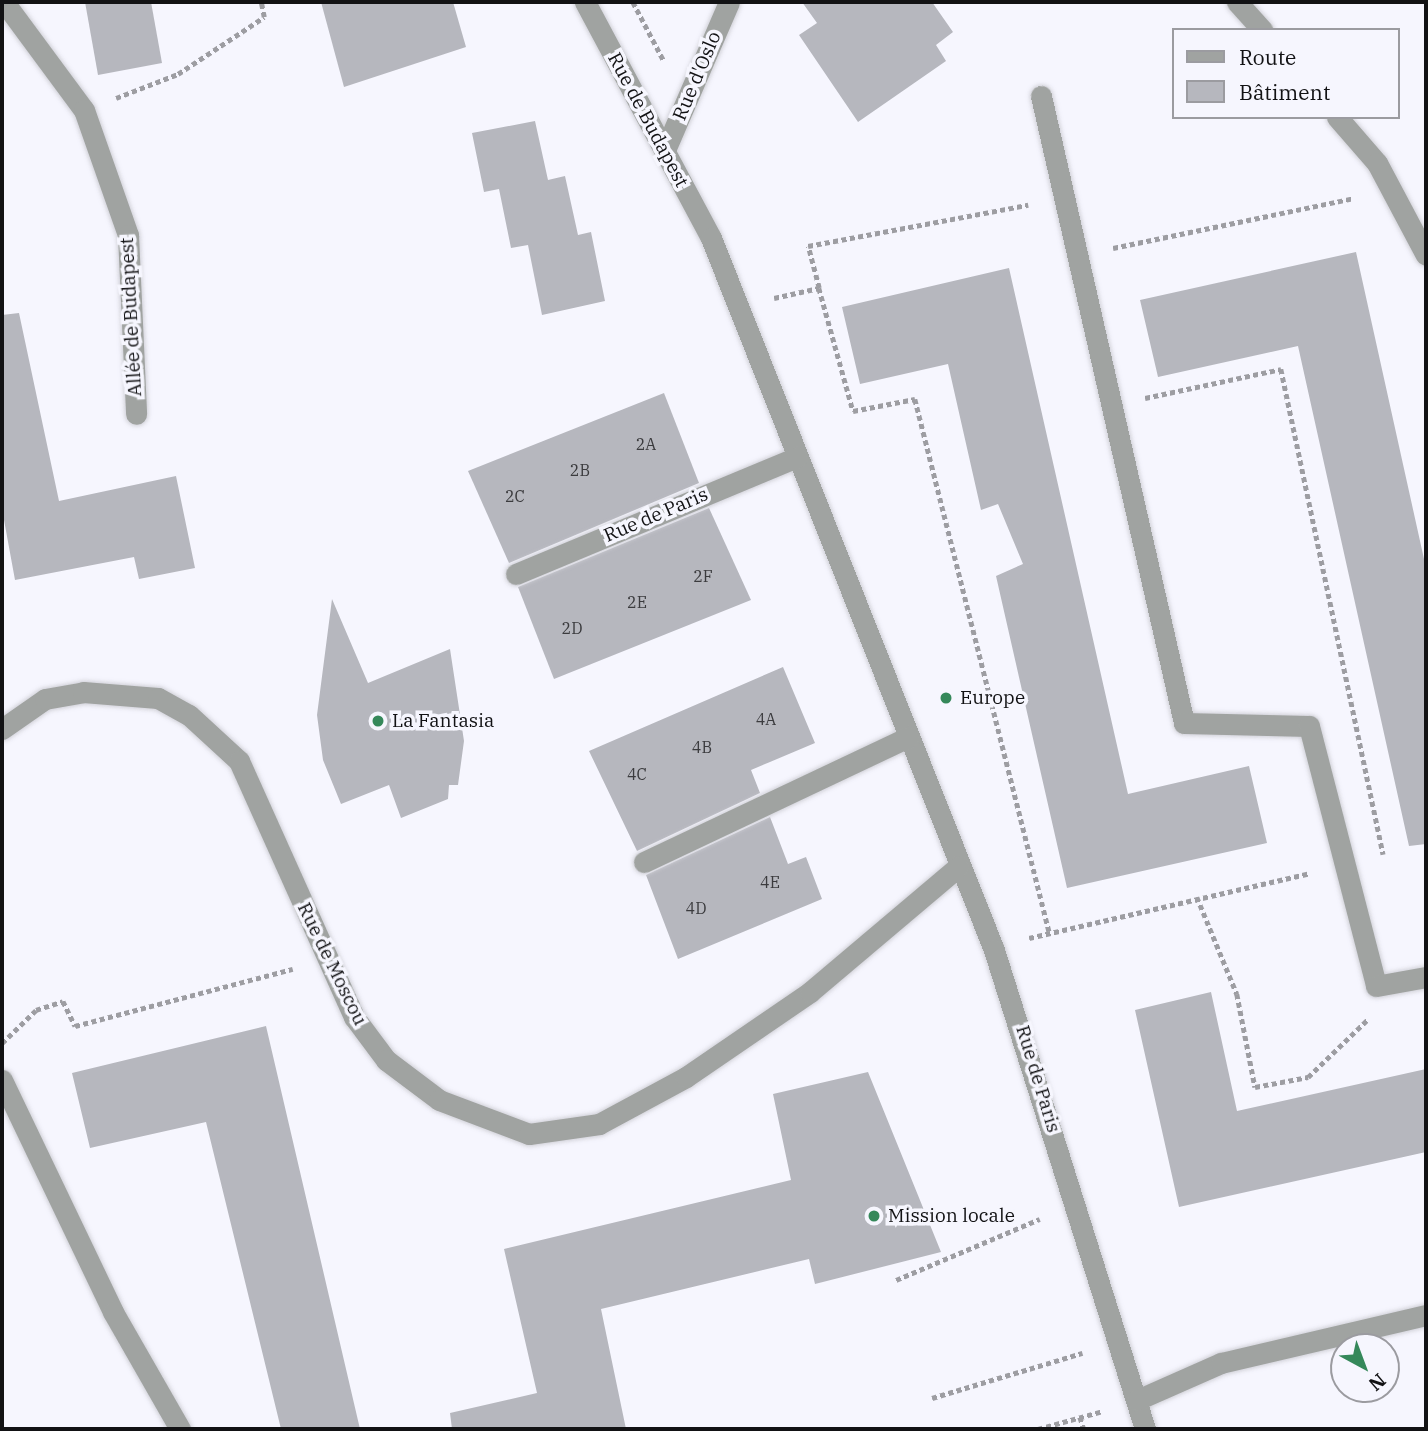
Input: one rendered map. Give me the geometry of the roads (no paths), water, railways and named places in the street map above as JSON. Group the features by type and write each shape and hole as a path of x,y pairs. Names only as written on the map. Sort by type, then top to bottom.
{"street":[{"name":"Allée de Budapest","path":"4,2 84,110 128,235 136,414"},
{"name":"Rue de Budapest","path":"586,2 711,238"},
{"name":"Rue d'Oslo","path":"665,150 729,2"},
{"path":"1237,2 1260,28"},
{"path":"1041,96 1063,199 1080,253 1184,723 1309,726 1376,986 1426,977"},
{"path":"1339,119 1393,189 1426,256"},
{"name":"Rue de Paris","path":"711,238 958,867 994,950 1077,1204 1145,1429"},
{"name":"Rue de Paris","path":"516,573 797,457"},
{"name":"Rue de Moscou","path":"2,729 45,699 83,692 158,698 190,715 239,761 354,1017 386,1060 439,1100 505,1128 570,1132 613,1118 745,1039 958,867"},
{"path":"644,862 909,737"},
{"path":"2,1080 113,1312 180,1429"},
{"path":"1137,1400 1221,1363 1426,1315"}],"place":[{"name":"Europe","path":"946,698"},
{"name":"La Fantasia","path":"378,721"},
{"name":"Mission locale","path":"874,1216"}]}
